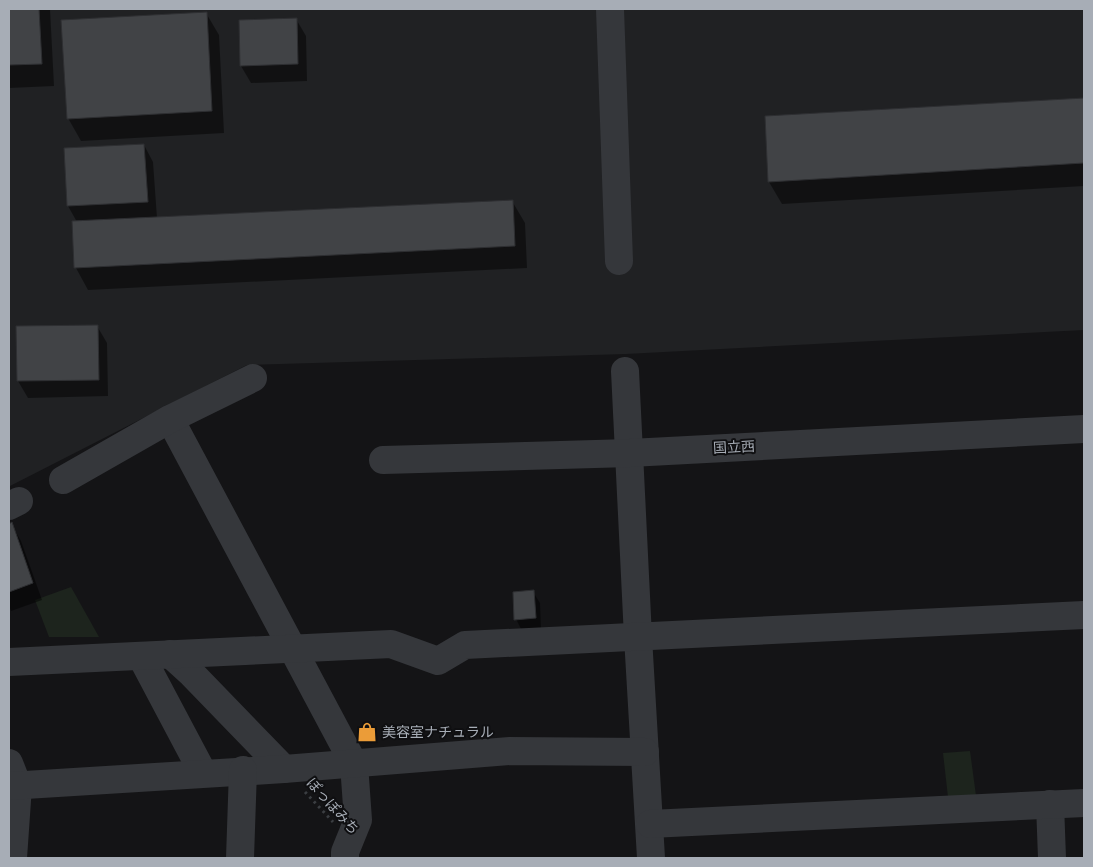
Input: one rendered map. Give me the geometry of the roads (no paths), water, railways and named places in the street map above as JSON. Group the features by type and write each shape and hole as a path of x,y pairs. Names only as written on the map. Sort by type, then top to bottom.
{"street":[{"path":"610,9 619,260"},
{"path":"625,371 638,638 652,858"},
{"path":"63,480 170,419 253,378"},
{"path":"170,419 354,764 358,820 347,850"},
{"name":"国立西","path":"383,460 630,453 1084,429"},
{"path":"9,662 391,644 438,661 465,645 1084,615"},
{"path":"170,654 192,674 284,769"},
{"path":"141,656 203,773"},
{"path":"13,858 12,779 284,769 510,752 645,752"},
{"path":"240,858 243,770"},
{"path":"650,824 1084,803"},
{"path":"1050,804 1052,858"}],"place":[{"name":"美容室ナチュラル","path":"367,732"}]}
